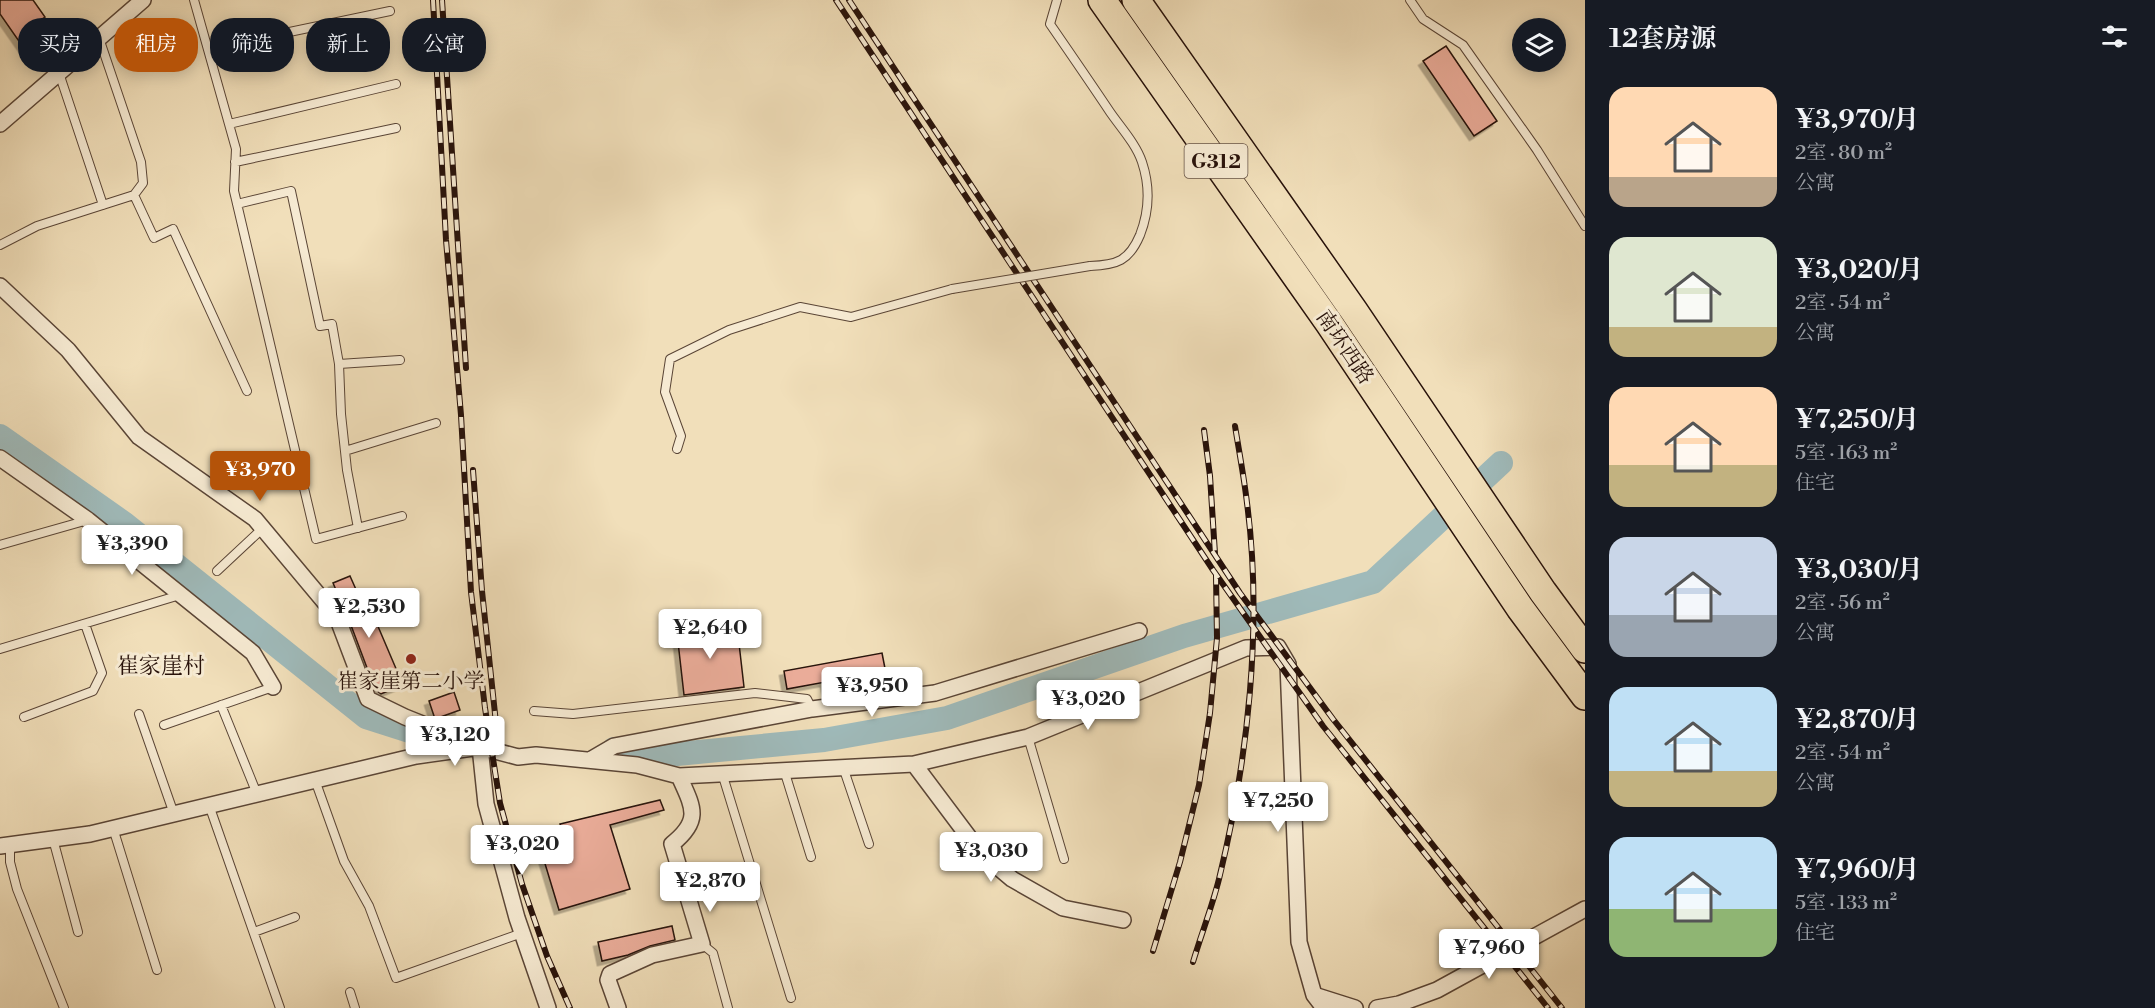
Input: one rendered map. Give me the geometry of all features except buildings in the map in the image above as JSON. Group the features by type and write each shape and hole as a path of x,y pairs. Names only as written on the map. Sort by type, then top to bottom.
{"highway":[{"name":"南环西路","path":"1102,0 1329,323 1520,608 1585,696"},
{"name":"南环西路","path":"1136,0 1354,311 1543,592 1585,649"}],"street":[{"path":"102,35 142,0"},
{"path":"0,124 60,72"},
{"path":"0,286 68,350 139,437 255,519 337,617 368,699 405,717 480,747 518,757 536,754 637,765 679,776 914,764 1028,737 1246,648 1278,646 1288,664 1299,942 1314,995 1324,1008"},
{"path":"0,458 88,520 253,653 273,687"},
{"path":"590,760 614,746 812,710 935,693 1139,631"},
{"path":"5,846 113,828 416,756 480,747"},
{"path":"480,747 486,804 522,933 548,1008"},
{"path":"914,764 980,852 1012,879 1063,908 1123,920"},
{"path":"618,1008 608,980 610,974 652,955 702,944 672,844 684,834 693,819 690,799 679,776"},
{"path":"1377,1008 1399,1004 1437,990 1585,909"},
{"path":"1314,995 1355,1008"}],"lane":[{"path":"194,0 236,149 234,191 316,539 402,516"},
{"path":"677,448 681,436 665,392 670,358 729,330 800,307 851,316 952,289 1090,266 1111,265 1121,261 1130,253 1138,240 1144,222 1148,189 1144,170 1137,151 1050,24 1057,0"},
{"path":"1410,0 1423,19 1463,45 1537,150 1585,226"},
{"path":"208,49 390,11"},
{"path":"0,245 37,226 134,195 143,183 141,162 102,47"},
{"path":"58,74 103,205"},
{"path":"229,124 396,84"},
{"path":"235,162 396,128"},
{"path":"237,204 291,191 320,326 332,324 339,364 345,451 358,528"},
{"path":"134,195 154,238 173,230 247,391"},
{"path":"339,364 400,360"},
{"path":"345,451 436,423"},
{"path":"0,545 88,520"},
{"path":"216,571 263,528"},
{"path":"0,649 182,595"},
{"path":"24,717 93,691 102,674 85,624"},
{"path":"164,725 273,687"},
{"path":"534,711 573,714 755,693 807,699 812,710"},
{"path":"220,705 257,794"},
{"path":"139,714 174,814"},
{"path":"1028,737 1064,859"},
{"path":"843,767 869,844"},
{"path":"784,770 811,857"},
{"path":"722,773 791,998"},
{"path":"315,780 344,861 369,906 396,978 522,933"},
{"path":"209,805 280,1008"},
{"path":"113,828 157,970"},
{"path":"53,839 78,932"},
{"path":"5,846 17,889 64,1008"},
{"path":"254,932 295,917"},
{"path":"702,944 713,953 728,1008"},
{"path":"350,992 355,1008"}],"waterway":[{"path":"0,436 125,524 366,717 441,741"},
{"path":"614,749 677,754 824,740 947,718 1184,636 1373,582 1501,463"}],"railway":[{"path":"433,0 446,240 461,415 471,592 485,708 500,803 522,884 547,956 570,1008"},
{"path":"442,0 466,368"},
{"path":"836,0 1213,570 1323,726 1548,1008"},
{"path":"849,0 1240,593 1333,719 1562,1008"},
{"path":"1193,962 1216,889 1229,834 1245,740 1250,692 1253,644 1252,549 1235,426"},
{"path":"1204,430 1210,476 1215,554"},
{"path":"473,470 482,591 498,742"},
{"path":"1153,951 1180,862 1199,785 1210,713 1217,638 1216,575"}],"place":[{"name":"崔家崖第二小学","path":"411,659"}],"district":[{"name":"崔家崖村","path":"161,665"}]}
